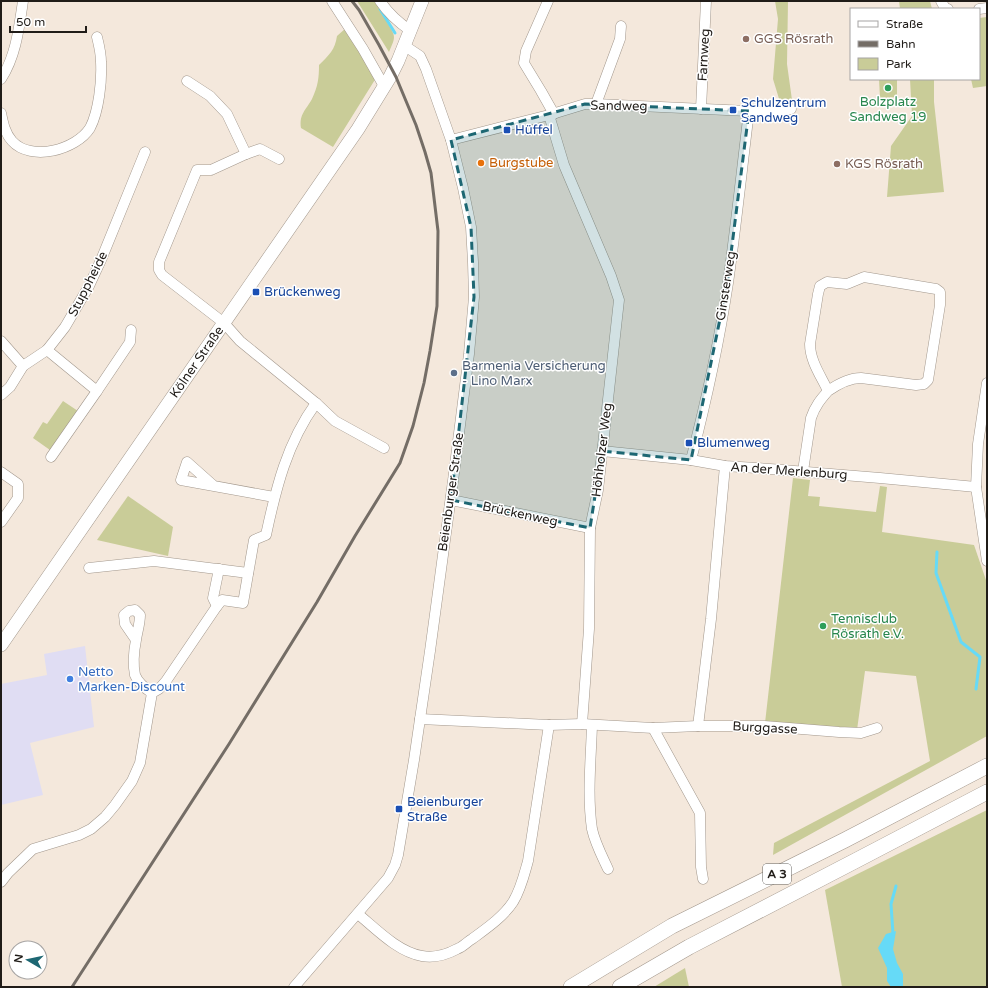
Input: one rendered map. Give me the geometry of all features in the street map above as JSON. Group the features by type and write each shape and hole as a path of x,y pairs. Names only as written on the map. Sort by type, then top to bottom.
{"highway":[{"name":"A 3","path":"571,987 672,926 845,840 987,766"},
{"name":"A 3","path":"620,987 689,947 987,792"}],"main road":[{"name":"Kölner Straße","path":"1,645 358,129 387,82 405,46 422,1"}],"street":[{"path":"1,79 13,55 23,1"},
{"path":"332,1 363,49 387,82"},
{"path":"380,1 397,21 411,31"},
{"path":"548,1 526,51 524,63 541,91 552,115"},
{"name":"Farnweg","path":"701,109 706,1"},
{"path":"596,104 620,39 621,26"},
{"path":"1,113 8,136 12,142 24,150 32,152 55,150 71,145 78,140 90,128 94,120 99,96 101,82 101,60 97,38"},
{"name":"Beienburger Straße","path":"294,987 388,878 395,865 398,855 420,719 469,354 474,297 474,262 471,227 464,188 451,140 426,69 420,56 405,46"},
{"path":"187,81 210,96 227,114 246,154"},
{"name":"Sandweg","path":"451,140 552,115 585,104 772,112 791,109"},
{"name":"Ginsterweg","path":"691,460 714,358 727,285 738,211 749,111"},
{"name":"Höhholzer Weg","path":"552,115 564,165 620,300 598,490 590,528 590,629 587,725"},
{"path":"279,158 260,149 211,170 197,170 159,262 159,270 162,275 224,323 240,341 316,403 335,421 384,448"},
{"name":"Stuppheide","path":"1,395 10,387 23,366 47,350 65,328 89,286 101,260 145,152"},
{"path":"803,471 813,410 828,391 839,384 855,378 916,385 924,384 928,380 940,305 940,292 936,288 864,277 847,284 827,282 820,286 810,350 815,366 828,391"},
{"path":"50,457 130,342 130,330"},
{"path":"1,342 23,366"},
{"path":"47,350 97,391"},
{"path":"987,383 978,444 976,487 987,561"},
{"path":"152,693 159,689 166,681 222,600 243,603 254,540 266,535 278,483 293,443 306,417 316,403"},
{"name":"An der Merlenburg","path":"602,451 691,460 725,466 803,471 976,487"},
{"path":"698,726 711,619 725,466"},
{"path":"1,472 18,484 18,498 1,522"},
{"path":"214,486 274,497"},
{"name":"Brückenweg","path":"450,500 590,528"},
{"path":"89,568 154,561 248,573"},
{"path":"217,606 213,598 219,569"},
{"path":"136,640 134,659 136,676 144,688 152,693"},
{"path":"1,882 8,872 33,849 80,835 91,829 105,817 115,805 132,781 140,763 152,693"},
{"name":"Burggasse","path":"420,719 653,728 764,726 861,733 877,728"},
{"path":"358,914 395,944 408,952 421,956 433,957 458,949 489,927 504,913 519,891 528,861 549,724"},
{"path":"587,725 593,830 599,850 608,869"},
{"path":"653,728 700,813 701,867 703,879"}],"highlighted area":[{"path":"585,104 749,111 727,285 691,460 602,451 590,528 451,500 474,297 471,227 451,140"}],"shaded area":[{"path":"85,646 94,727 30,743 43,795 1,805 1,684 47,675 44,654"}],"green space":[{"path":"357,1 376,1 388,20 387,22 394,37 389,52"},
{"path":"775,1 788,1 787,64 792,100 780,102 773,79 778,19"},
{"path":"899,1 930,1 932,8 900,8"},
{"path":"987,17 987,86 973,88 971,80 980,80 980,18"},
{"path":"346,28 376,78 333,147 301,128 301,119 316,90 319,65 333,49 337,36"},
{"name":"Bolzplatz Sandweg 19","path":"879,80 897,80 897,97 880,98"},
{"path":"910,80 934,80 934,102 944,192 887,197 891,146 912,116"},
{"path":"63,401 78,411 50,450 33,438 43,422 47,424"},
{"path":"793,478 810,480 808,496 820,497 819,506 876,512 880,486 887,487 882,532 974,545 987,583 987,736 773,855 774,843 930,761 916,676 865,671 857,730 765,723"},
{"path":"128,496 173,527 168,556 97,540"},
{"path":"987,810 987,987 842,987 825,890"},
{"path":"685,968 689,987 654,987"}],"water":[{"path":"896,931 893,949 897,963 903,974 903,987 891,987 887,981 887,968 878,948 886,934"}],"waterway":[{"path":"380,9 395,33"},
{"path":"937,552 936,573 961,642 980,657 976,689"},
{"path":"893,934 891,904 896,886"}],"railway":[{"path":"72,987 229,744 317,602 355,536 400,463 413,426 424,383 437,306 438,231 431,173 416,125 396,77 359,10 352,1"}],"place":[{"name":"GGS Rösrath","path":"746,39"},
{"name":"Bolzplatz Sandweg 19","path":"888,88"},
{"name":"Schulzentrum Sandweg","path":"733,110"},
{"name":"Hüffel","path":"507,130"},
{"name":"Burgstube","path":"481,163"},
{"name":"KGS Rösrath","path":"837,164"},
{"name":"Brückenweg","path":"256,292"},
{"name":"Barmenia Versicherung - Lino Marx","path":"454,373"},
{"name":"Blumenweg","path":"689,443"},
{"name":"Tennisclub Rösrath e.V.","path":"823,626"},
{"name":"Netto Marken-Discount","path":"70,679"},
{"name":"Beienburger Straße","path":"399,809"}]}
